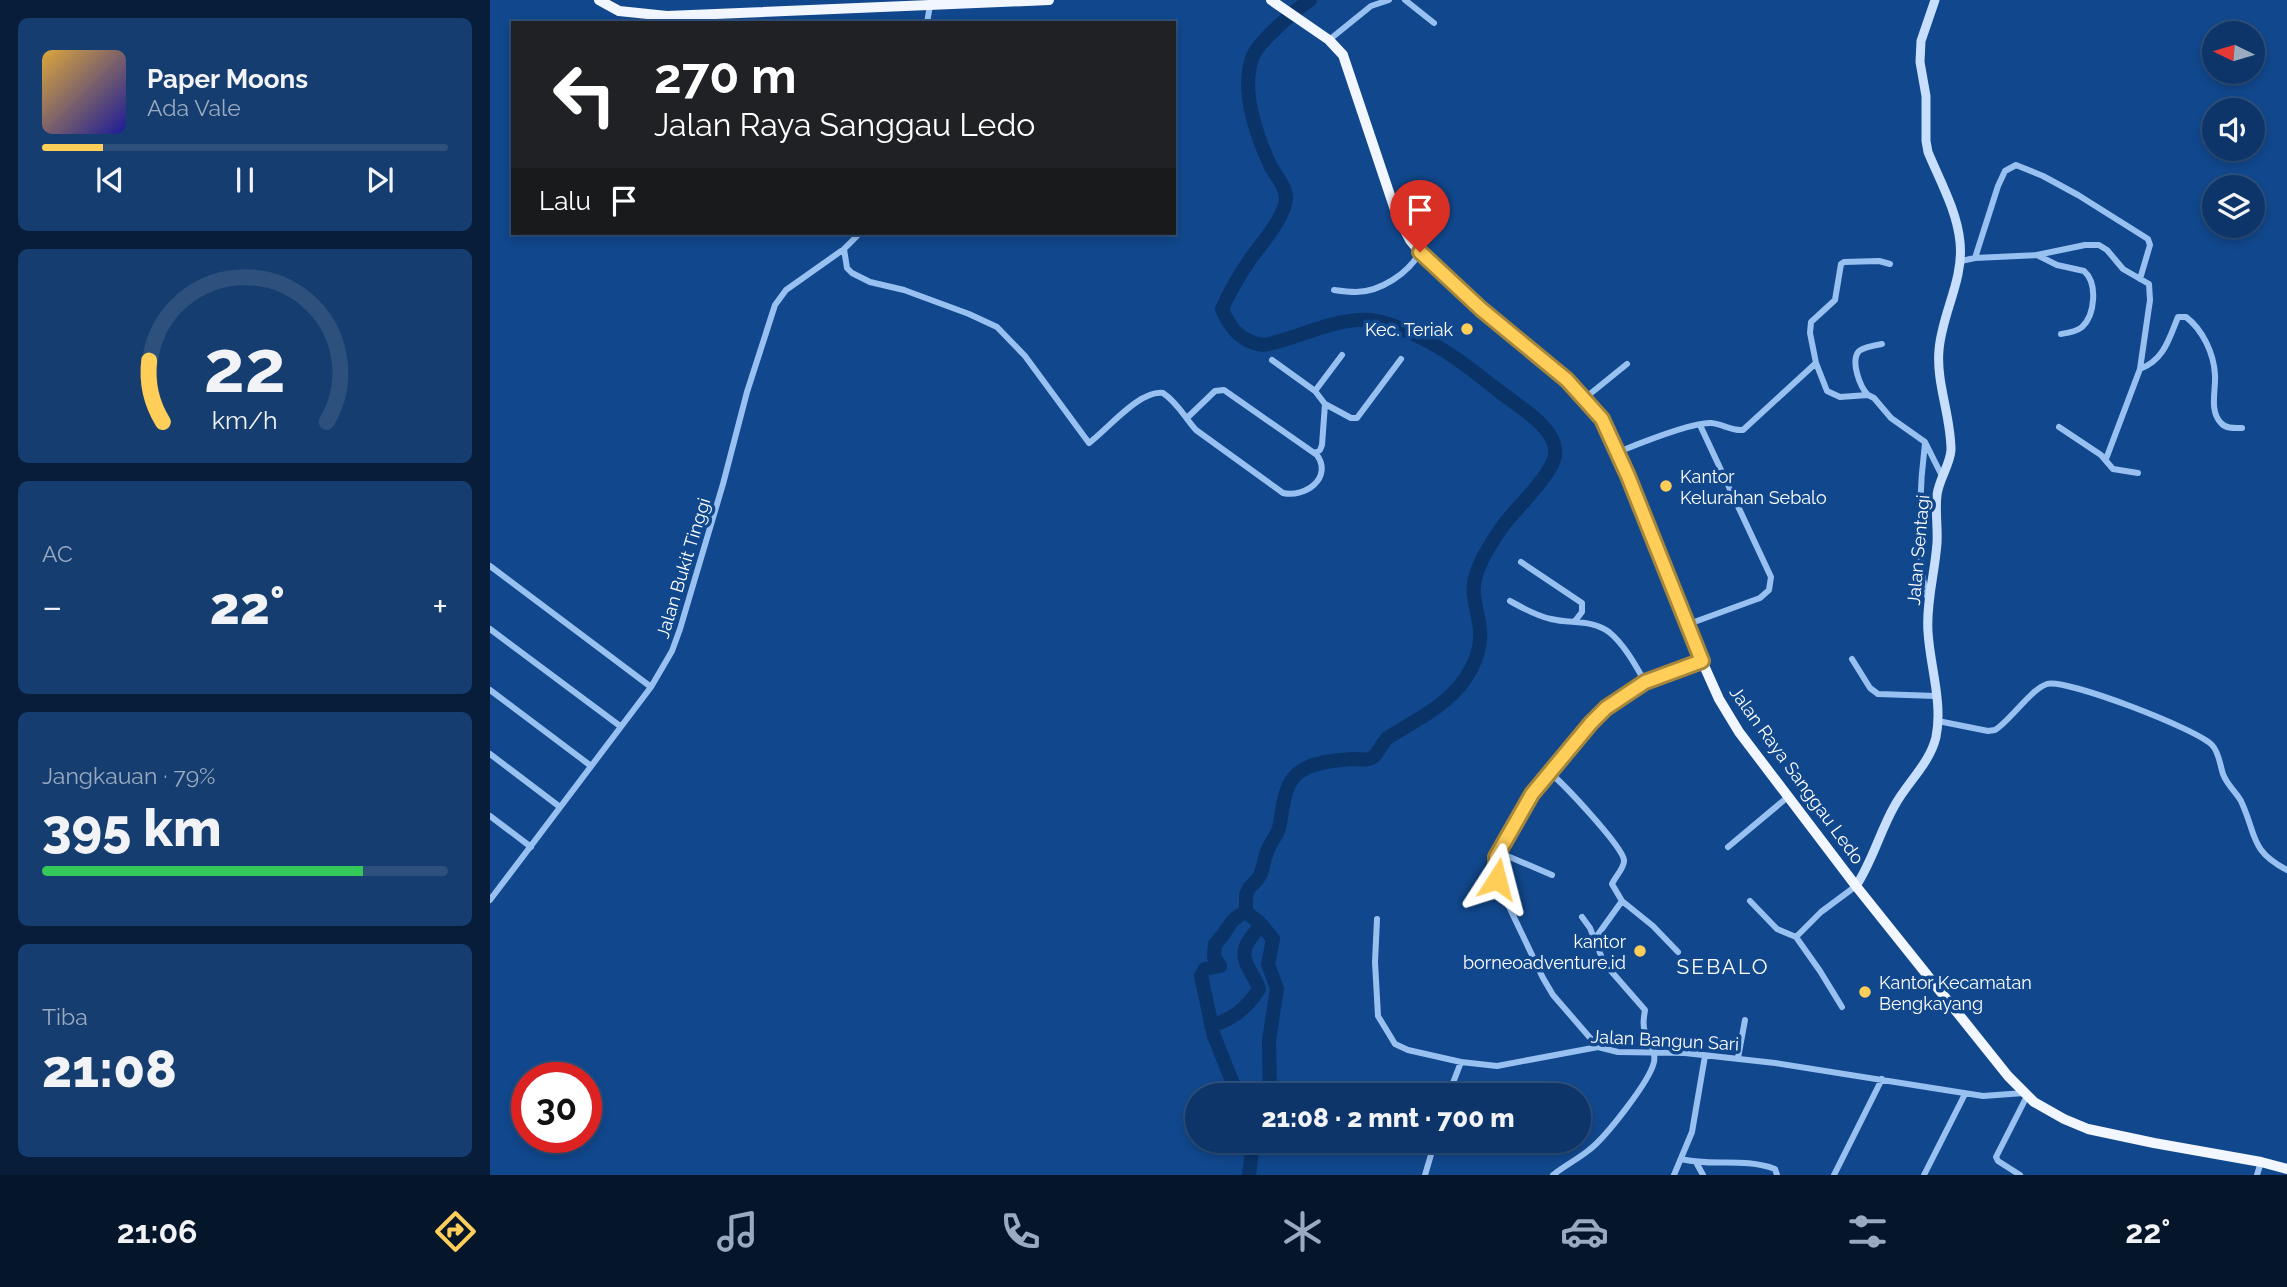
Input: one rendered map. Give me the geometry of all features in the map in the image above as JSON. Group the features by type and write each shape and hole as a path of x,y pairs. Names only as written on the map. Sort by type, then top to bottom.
{"highway":[{"path":"599,0 619,11 658,19 1049,0"},
{"name":"Jalan Raya Sanggau Ledo","path":"1271,0 1329,40 1346,60 1396,213 1410,240 1481,309 1567,380 1602,419 1618,452 1686,625 1725,710 1856,886 2008,1076 2025,1094 2056,1115 2088,1129 2287,1169"}],"main road":[{"name":"Jalan Sentagi","path":"1856,886 1868,867 1893,808 1930,753 1938,721 1928,631 1929,601 1937,543 1937,499 1951,453 1939,371 1939,351 1945,316 1961,261 1957,225 1926,141 1926,96 1920,62 1921,41 1935,0"}],"street":[{"path":"1329,40 1371,6 1389,0"},
{"path":"1405,0 1434,23"},
{"path":"927,21 930,5"},
{"path":"1975,258 1998,186 2005,171 2016,165 2078,195 2148,239 2150,245 2140,279"},
{"name":"Jalan Bukit Tinggi","path":"490,900 651,687 670,655 683,619 772,311 786,290 844,249 858,235"},
{"path":"1961,261 2037,255 2090,244 2101,245 2123,269 2149,284 2151,295 2140,369 2105,459"},
{"path":"844,249 847,268 852,274 870,282 904,290 996,327 1025,356 1089,443 1137,402 1153,393 1167,396 1187,418 1207,439 1285,494 1298,494 1307,490 1320,478 1322,464 1315,453 1222,389 1215,391 1187,418"},
{"path":"1334,290 1358,292 1387,283 1410,267 1420,252"},
{"path":"2037,255 2057,265 2084,271 2091,281 2092,299 2083,327 2061,334"},
{"path":"1868,395 1843,397 1827,391 1816,363 1810,326 1814,318 1835,300 1842,262 1879,261 1890,264"},
{"path":"2140,369 2151,364 2167,347 2178,317 2186,317 2195,326 2212,357 2215,373 2214,407 2219,420 2226,427 2242,428"},
{"path":"1882,344 1861,350 1857,356 1859,383 1868,395 1878,400 1891,418 1925,442 1942,476"},
{"path":"1315,391 1342,355"},
{"path":"1272,360 1315,391 1325,404 1351,418 1357,418 1401,359"},
{"path":"1618,452 1700,425 1712,423 1728,429 1743,430 1816,363"},
{"path":"1585,398 1627,364"},
{"path":"1315,453 1322,445 1325,404"},
{"path":"1686,625 1760,598 1768,593 1772,581 1700,425"},
{"path":"2059,427 2105,459 2113,469 2138,473"},
{"path":"1925,442 1922,572 1929,601"},
{"path":"1521,562 1582,603 1581,612 1575,621"},
{"path":"490,566 651,687"},
{"path":"1510,601 1540,616 1591,624 1611,634 1645,682"},
{"path":"490,629 620,726"},
{"path":"1852,659 1870,688 1878,694 1936,696"},
{"path":"1598,1047 1553,995 1507,905 1497,879 1495,862 1498,852 1532,794 1606,708 1645,682 1702,661"},
{"path":"1938,721 1995,730 2041,687 2051,683 2096,695 2184,727 2213,746 2225,779 2241,800 2262,853 2287,870"},
{"path":"490,690 591,766"},
{"path":"490,754 560,807"},
{"path":"1550,773 1581,804 1623,856 1624,864 1612,884 1622,901 1653,926 1678,952"},
{"path":"1728,847 1788,796"},
{"path":"490,816 531,847"},
{"path":"1498,852 1552,875"},
{"path":"490,884 498,890"},
{"path":"1796,937 1821,912 1856,886"},
{"path":"1594,940 1622,901"},
{"path":"1750,901 1777,929 1796,937 1821,971 1842,1007"},
{"path":"1553,1175 1588,1152 1605,1134 1647,1081 1654,1062 1654,1051 1644,1029 1645,1010 1604,963 1590,928 1582,917"},
{"name":"Jalan Bangun Sari","path":"1377,919 1375,962 1378,1016 1380,1024 1397,1046 1461,1062 1497,1066 1598,1047 1612,1051 1654,1051 1738,1058 1965,1094 1999,1097 2025,1094"},
{"path":"1738,1058 1745,1020"},
{"path":"1638,1052 1649,1038"},
{"path":"1674,1175 1692,1132 1706,1056"},
{"path":"1453,1083 1461,1062"},
{"path":"1834,1175 1882,1079"},
{"path":"1924,1175 1965,1094"},
{"path":"2020,1175 1996,1157 2025,1094"},
{"path":"1426,1175 1432,1153"},
{"path":"1681,1159 1697,1164 1732,1161 1751,1163 1773,1168 1777,1175"},
{"path":"2257,1175 2261,1162"},
{"path":"1697,1164 1703,1175"}],"waterway":[{"path":"1270,1083 1269,1040 1277,989 1268,964 1273,939 1260,923 1246,912 1246,895 1260,875 1268,849 1278,831 1289,785 1302,770 1316,764 1372,758 1389,737 1434,709 1458,688 1471,669 1479,646 1480,630 1474,586 1480,563 1505,523 1547,472 1555,456 1550,436 1535,419 1457,359 1387,323 1371,320 1344,322 1264,345 1243,338 1225,316 1222,309 1228,296 1282,213 1286,198 1255,125 1249,96 1249,69 1253,56 1263,42 1310,0"},
{"path":"1233,1083 1214,1036 1201,976 1205,969 1220,966 1214,957 1215,944 1232,922 1246,912"},
{"path":"1211,1026 1239,1012 1259,989 1244,955 1245,948 1260,923"},
{"path":"1249,1175 1252,1153"}],"place":[{"name":"Kec. Teriak","path":"1467,329"},
{"name":"Kantor Kelurahan Sebalo","path":"1666,486"},
{"name":"kantor borneoadventure.id","path":"1640,951"},
{"name":"Kantor Kecamatan Bengkayang","path":"1865,992"}],"district":[{"name":"SEBALO","path":"1723,966"}],"route":[{"path":"1420,252 1481,309 1567,380 1602,419 1628,476 1702,661 1645,682 1606,708 1591,723 1532,794 1496,857 1497,879"}]}
